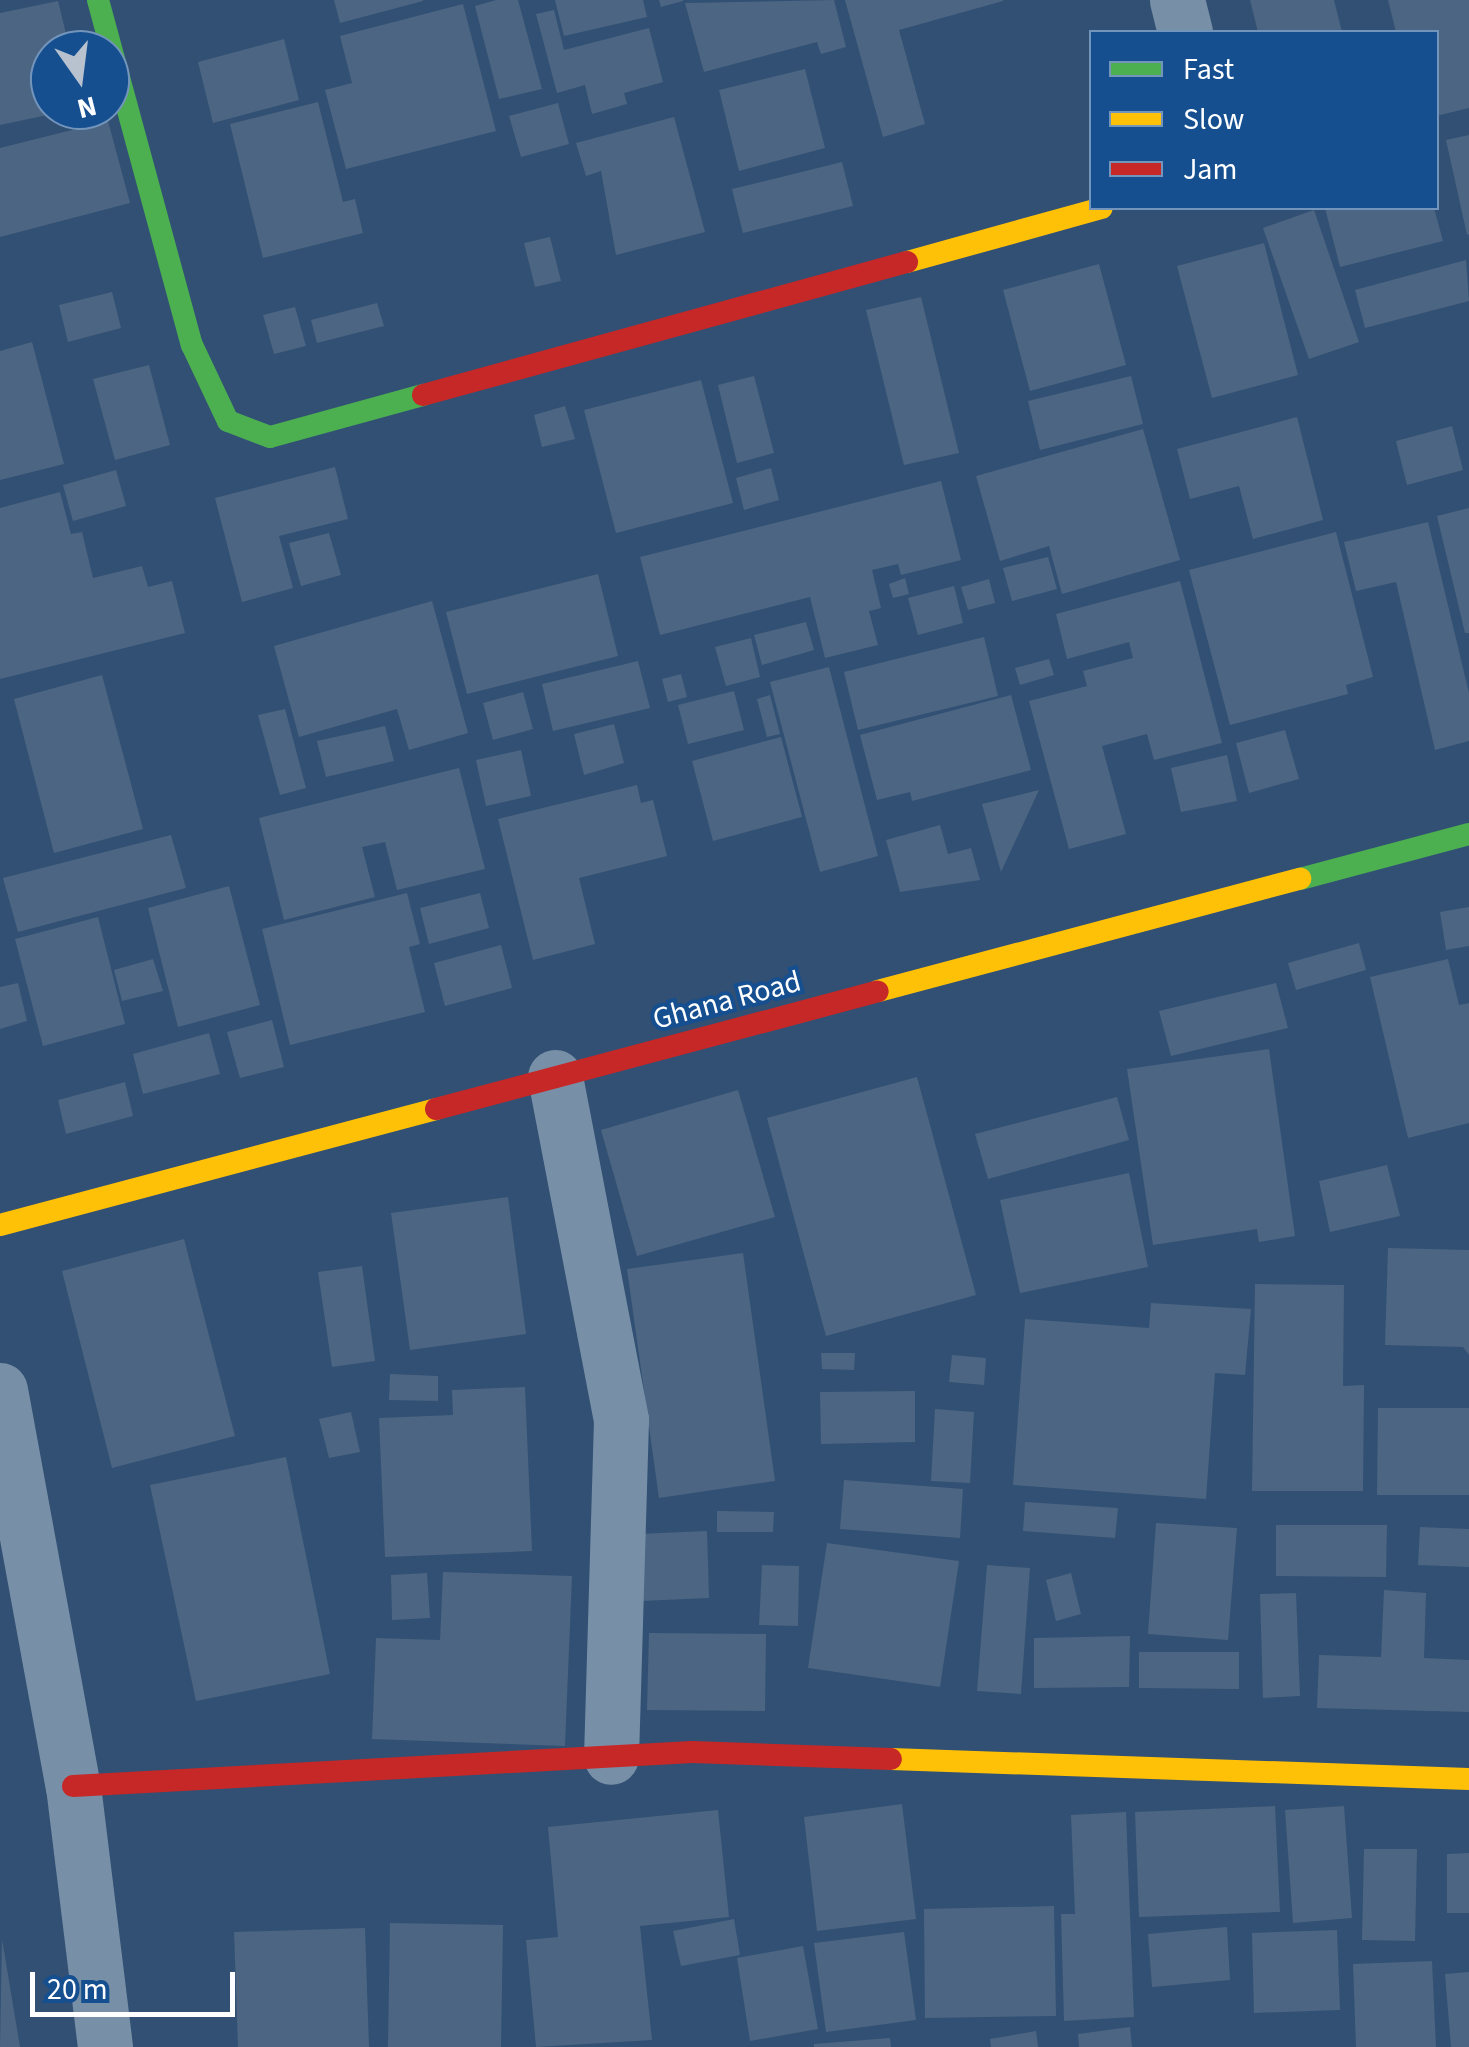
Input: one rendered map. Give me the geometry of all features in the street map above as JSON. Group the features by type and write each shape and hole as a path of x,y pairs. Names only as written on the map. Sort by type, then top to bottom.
{"street":[{"path":"98,0 192,345 228,421 270,436 1095,210"},
{"path":"1177,0 1184,30"},
{"name":"Ghana Road","path":"0,1224 1469,834"},
{"path":"555,1077 621,1420 611,1757"},
{"path":"0,1390 73,1786 106,2047"},
{"path":"73,1786 692,1752 1469,1779"}],"building":[{"path":"334,0 423,0 423,1 340,23"},
{"path":"496,0 518,0 542,89 499,99 475,6"},
{"path":"555,0 643,0 647,17 564,36"},
{"path":"659,0 683,0 683,1 661,7"},
{"path":"834,0 846,47 821,54 817,42 704,72 685,3"},
{"path":"845,0 1003,1 899,30 925,124 883,137"},
{"path":"1250,0 1334,0 1342,30 1258,30"},
{"path":"1388,0 1469,0 1469,108 1439,115 1439,30 1396,30"},
{"path":"58,1 65,30 30,30 30,119 0,125 0,13"},
{"path":"463,4 496,131 346,169 325,90 352,83 340,36"},
{"path":"554,10 564,50 649,28 663,82 624,93 627,104 592,114 585,85 557,93 536,14"},
{"path":"284,39 299,100 213,123 198,62"},
{"path":"805,69 825,148 739,171 719,90"},
{"path":"318,102 343,202 355,199 363,233 263,258 230,124"},
{"path":"558,103 569,144 521,157 509,116"},
{"path":"674,117 705,232 616,255 601,171 586,176 576,143"},
{"path":"72,130 110,130 130,203 0,237 0,148"},
{"path":"1469,135 1469,234 1467,235 1446,140"},
{"path":"842,162 853,206 743,233 732,189"},
{"path":"1314,210 1359,342 1309,359 1263,228"},
{"path":"1326,210 1435,210 1443,241 1340,267"},
{"path":"550,237 561,281 535,287 524,243"},
{"path":"1264,243 1298,375 1212,398 1177,266"},
{"path":"1466,260 1469,301 1365,328 1355,290"},
{"path":"1099,264 1126,365 1030,391 1003,290"},
{"path":"112,292 121,328 68,342 59,305"},
{"path":"921,297 959,453 904,465 866,310"},
{"path":"377,303 384,326 317,343 311,320"},
{"path":"295,307 306,346 274,354 263,315"},
{"path":"32,342 64,464 0,480 0,351"},
{"path":"149,365 170,445 115,460 93,379"},
{"path":"754,376 774,453 737,463 718,385"},
{"path":"1131,376 1143,424 1040,450 1028,401"},
{"path":"701,380 733,503 616,533 584,410"},
{"path":"565,406 575,439 542,447 534,415"},
{"path":"1297,417 1323,520 1253,539 1239,486 1190,499 1177,449"},
{"path":"1452,426 1463,470 1407,485 1396,441"},
{"path":"1143,429 1180,560 1062,594 1049,546 1000,561 976,476"},
{"path":"335,467 348,519 279,536 293,588 242,602 215,498"},
{"path":"771,468 779,500 744,510 736,478"},
{"path":"116,470 126,506 73,521 63,485"},
{"path":"941,481 961,560 901,575 898,564 872,570 881,608 869,611 878,645 825,658 810,597 660,635 640,557"},
{"path":"60,492 71,534 82,532 93,578 142,566 148,587 172,581 185,633 0,679 0,508"},
{"path":"1469,508 1469,633 1465,633 1437,516"},
{"path":"1428,522 1469,693 1469,741 1435,750 1396,582 1356,591 1344,542"},
{"path":"1336,532 1373,677 1346,685 1348,694 1230,725 1189,570"},
{"path":"329,533 341,575 301,586 289,543"},
{"path":"1048,557 1057,589 1012,601 1003,568"},
{"path":"598,574 618,656 467,694 446,612"},
{"path":"905,578 909,594 893,598 889,584"},
{"path":"989,579 995,603 968,610 961,587"},
{"path":"1180,581 1222,743 1154,760 1147,734 1102,746 1126,834 1069,849 1029,701 1087,686 1083,671 1133,658 1129,642 1067,659 1056,614"},
{"path":"954,586 963,623 918,635 908,598"},
{"path":"432,601 468,733 409,750 397,709 299,737 274,646"},
{"path":"806,622 814,650 762,665 754,635"},
{"path":"984,637 998,696 858,730 844,672"},
{"path":"751,638 760,677 726,686 715,647"},
{"path":"1049,659 1054,675 1020,685 1015,668"},
{"path":"638,661 650,708 553,731 542,684"},
{"path":"829,667 878,856 820,872 770,682"},
{"path":"681,674 687,697 668,702 662,679"},
{"path":"102,675 143,829 54,853 14,699"},
{"path":"734,691 744,730 688,744 678,705"},
{"path":"523,692 533,729 493,740 483,703"},
{"path":"770,695 780,734 767,737 757,699"},
{"path":"1011,695 1031,770 912,801 910,792 877,800 860,735"},
{"path":"285,709 306,788 280,795 258,715"},
{"path":"614,724 624,763 584,775 574,734"},
{"path":"385,726 394,761 326,777 317,741"},
{"path":"1285,730 1299,779 1249,793 1236,743"},
{"path":"781,737 802,817 713,841 692,761"},
{"path":"521,750 531,796 486,806 476,760"},
{"path":"1227,755 1237,801 1181,812 1171,768"},
{"path":"459,768 485,869 397,890 385,842 362,847 375,897 284,920 259,818"},
{"path":"637,785 641,803 653,800 667,856 579,878 595,944 533,960 498,819"},
{"path":"1039,790 1001,872 982,804"},
{"path":"940,825 948,854 971,848 980,880 900,892 886,840"},
{"path":"171,835 186,888 18,932 3,878"},
{"path":"229,886 260,1005 178,1027 148,908"},
{"path":"407,893 420,944 409,947 425,1012 290,1045 262,929"},
{"path":"480,893 489,928 429,944 420,908"},
{"path":"1469,907 1469,946 1446,950 1440,912"},
{"path":"98,917 125,1024 43,1046 15,939"},
{"path":"1359,943 1366,970 1296,990 1288,963"},
{"path":"501,945 512,988 445,1006 434,963"},
{"path":"153,959 163,991 122,1001 114,970"},
{"path":"1448,959 1459,1005 1469,1003 1469,1123 1408,1138 1370,977"},
{"path":"18,983 27,1021 0,1029 0,987"},
{"path":"1276,983 1288,1028 1171,1056 1159,1011"},
{"path":"272,1020 284,1067 240,1078 227,1032"},
{"path":"209,1033 220,1074 143,1094 133,1054"},
{"path":"1269,1049 1295,1236 1259,1242 1257,1229 1153,1245 1127,1069"},
{"path":"917,1077 976,1295 826,1336 767,1118"},
{"path":"125,1082 133,1116 66,1134 58,1100"},
{"path":"738,1090 775,1217 637,1256 601,1130"},
{"path":"1117,1097 1129,1140 988,1179 975,1134"},
{"path":"1387,1165 1400,1216 1330,1232 1319,1181"},
{"path":"1129,1173 1148,1267 1020,1293 1000,1200"},
{"path":"508,1197 526,1334 410,1350 391,1213"},
{"path":"184,1239 235,1436 112,1468 62,1271"},
{"path":"1388,1248 1469,1250 1469,1355 1463,1347 1385,1345"},
{"path":"743,1253 775,1481 659,1498 627,1269"},
{"path":"362,1266 375,1361 332,1367 318,1272"},
{"path":"1255,1284 1344,1285 1343,1386 1364,1385 1363,1491 1252,1491"},
{"path":"1151,1303 1251,1309 1245,1375 1215,1373 1206,1499 1013,1485 1025,1319 1149,1328"},
{"path":"821,1353 855,1353 854,1370 822,1369"},
{"path":"952,1355 986,1358 984,1385 949,1382"},
{"path":"390,1374 438,1376 438,1401 389,1400"},
{"path":"525,1387 532,1551 385,1557 379,1418 453,1415 452,1390"},
{"path":"915,1391 915,1442 821,1444 820,1392"},
{"path":"1378,1408 1469,1408 1469,1495 1377,1495"},
{"path":"935,1409 974,1412 970,1483 931,1481"},
{"path":"351,1412 360,1452 329,1458 319,1419"},
{"path":"286,1457 330,1674 196,1701 150,1485"},
{"path":"844,1480 963,1489 960,1538 840,1529"},
{"path":"1025,1502 1118,1508 1115,1538 1023,1531"},
{"path":"717,1511 774,1512 773,1532 717,1532"},
{"path":"1156,1523 1237,1528 1228,1640 1148,1634"},
{"path":"1276,1525 1387,1525 1386,1577 1276,1576"},
{"path":"1420,1527 1469,1529 1469,1567 1418,1565"},
{"path":"707,1531 709,1598 641,1601 638,1534"},
{"path":"827,1543 959,1561 940,1687 808,1668"},
{"path":"762,1565 799,1566 798,1626 759,1625"},
{"path":"987,1565 1030,1568 1021,1694 977,1691"},
{"path":"443,1572 572,1576 565,1746 372,1739 376,1638 440,1640"},
{"path":"427,1573 430,1618 392,1620 391,1575"},
{"path":"1071,1573 1081,1614 1056,1621 1046,1580"},
{"path":"1384,1590 1426,1593 1424,1658 1469,1660 1469,1712 1317,1708 1319,1655 1381,1657"},
{"path":"1296,1593 1300,1696 1263,1698 1260,1594"},
{"path":"649,1633 766,1634 765,1711 647,1710"},
{"path":"1130,1636 1129,1687 1034,1688 1034,1638"},
{"path":"1139,1652 1239,1652 1239,1689 1139,1688"},
{"path":"902,1804 916,1919 817,1931 804,1817"},
{"path":"1275,1806 1280,1912 1139,1917 1135,1812"},
{"path":"1344,1806 1352,1918 1293,1923 1285,1810"},
{"path":"718,1810 729,1917 640,1926 652,2040 536,2047 526,1940 558,1937 548,1827"},
{"path":"1126,1812 1134,2017 1064,2021 1061,1914 1075,1914 1071,1815"},
{"path":"1364,1849 1417,1849 1415,1941 1362,1940"},
{"path":"1469,1853 1469,1913 1447,1913 1447,1854"},
{"path":"1054,1906 1056,2016 925,2018 924,1909"},
{"path":"734,1919 740,1955 681,1966 673,1931"},
{"path":"390,1923 503,1925 501,2047 388,2047"},
{"path":"1227,1927 1230,1980 1152,1987 1148,1934"},
{"path":"365,1928 369,2047 238,2047 234,1932"},
{"path":"1337,1930 1340,2010 1254,2013 1252,1933"},
{"path":"904,1932 916,2020 826,2032 814,1943"},
{"path":"2,1939 20,2047 0,2047"},
{"path":"803,1946 818,2029 750,2041 737,1958"},
{"path":"1432,1961 1436,2047 1356,2047 1353,1964"},
{"path":"1469,1972 1469,2047 1451,2047 1445,1974"},
{"path":"1130,2027 1132,2047 1079,2047 1078,2034"},
{"path":"1036,2031 1038,2047 991,2047 990,2039"},
{"path":"890,2038 891,2047 814,2047 814,2044"}],"traffic: fast":[{"path":"98,0 192,345 228,421 270,437 423,395"},
{"path":"1300,879 1469,834"}],"traffic: slow":[{"path":"907,262 1095,210"},
{"path":"878,991 1300,879"},
{"path":"0,1225 436,1109"},
{"path":"891,1759 1469,1779"}],"traffic: jam":[{"path":"423,395 907,262"},
{"path":"436,1109 878,991"},
{"path":"73,1786 692,1752 891,1759"}]}
